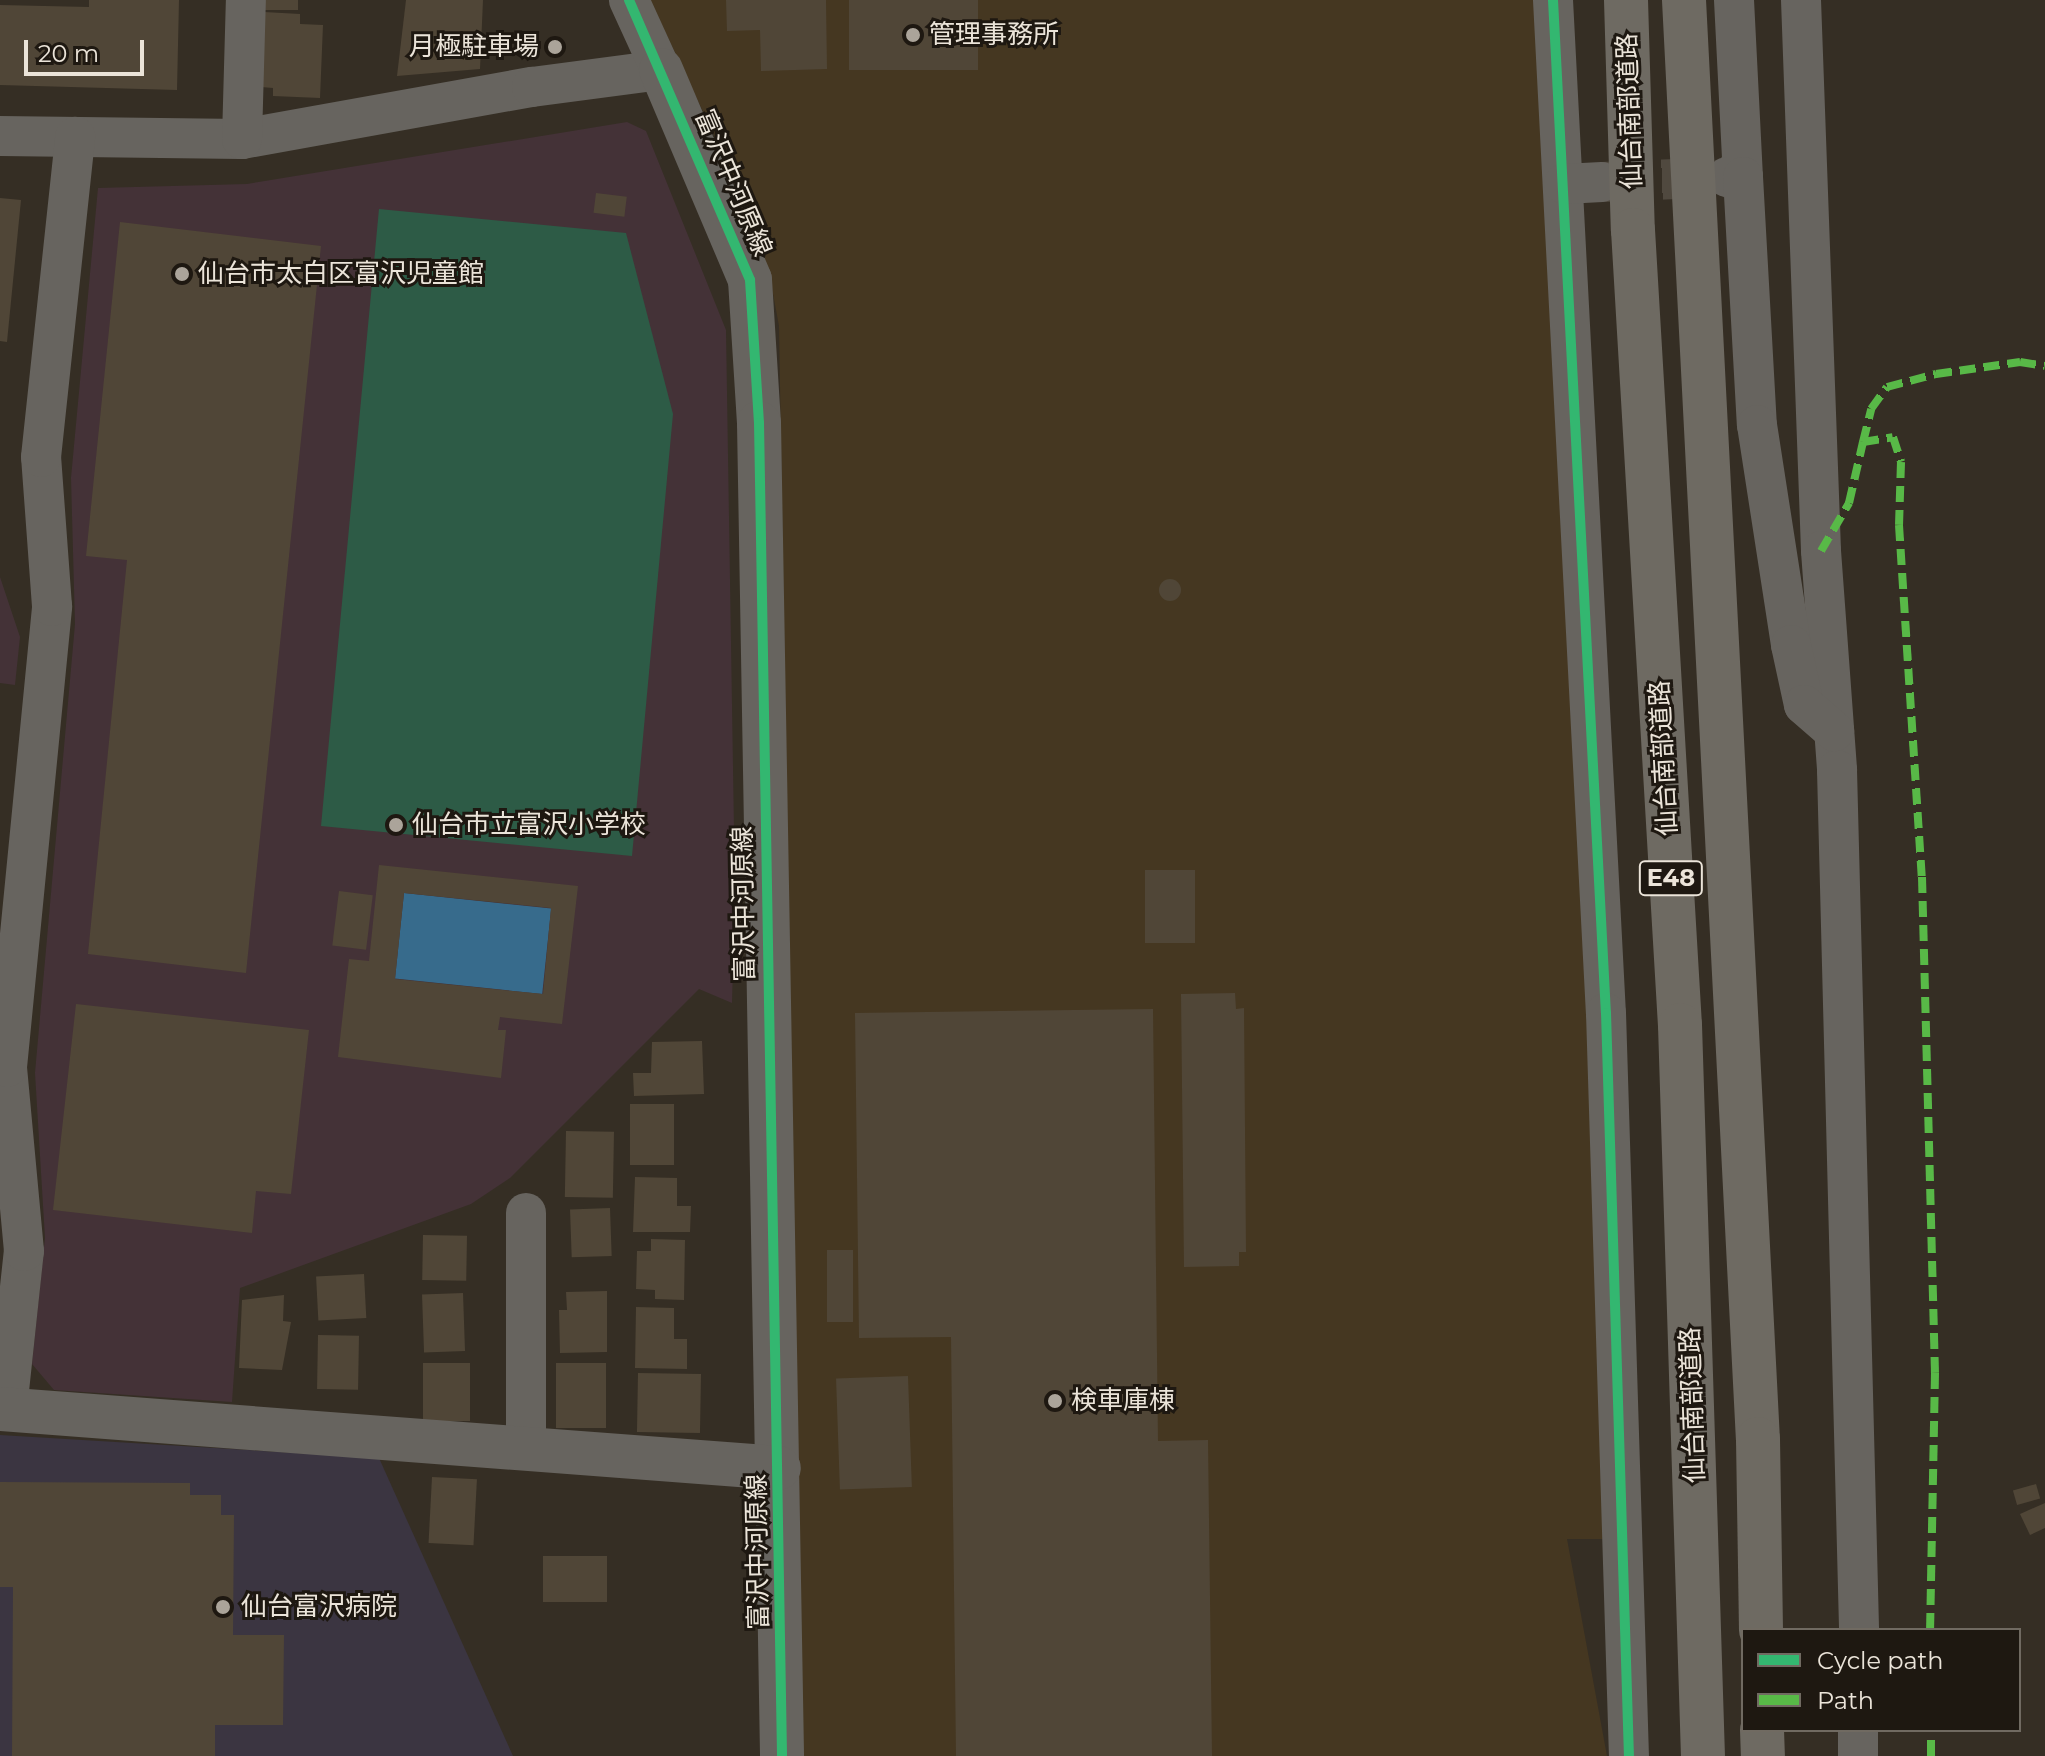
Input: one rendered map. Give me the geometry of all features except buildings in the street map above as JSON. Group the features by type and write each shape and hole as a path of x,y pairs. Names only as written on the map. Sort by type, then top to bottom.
{"highway":[{"name":"仙台南部道路","path":"1626,0 1633,230 1680,1025 1703,1756"},
{"name":"E48","path":"1684,0 1758,1439 1761,1628"},
{"path":"1762,1732 1763,1756"}],"street":[{"path":"242,139 246,0"},
{"path":"0,136 242,139 532,87 661,70 629,0"},
{"path":"1553,0 1583,183 1629,1756"},
{"path":"1734,0 1735,177 1757,425 1791,645 1804,705 1834,731"},
{"path":"1801,0 1821,551 1834,731 1859,1628"},
{"name":"富沢中河原線","path":"661,70 750,280 759,423 782,1756"},
{"path":"75,137 41,457 52,606 7,1067 24,1251 4,1409 779,1468"},
{"path":"526,1213 526,1450"},
{"path":"1858,1732 1858,1756"}],"shaded area":[{"path":"650,0 1538,0 1582,840 1606,1539 1567,1539 1607,1756 803,1756 779,326 769,272 746,202"},
{"name":"仙台市立富沢小学校","path":"627,122 646,131 726,330 735,893 732,1003 699,989 510,1178 471,1204 240,1288 232,1402 54,1390 32,1364 45,1238 35,1073 75,624 71,478 98,188 247,184"},
{"path":"0,577 20,637 15,685 0,683"},
{"name":"仙台富沢病院","path":"0,1435 379,1458 513,1756 0,1756"}],"green space":[{"path":"379,209 626,233 673,414 632,856 321,826"}],"water":[{"path":"404,893 551,908 542,994 395,979"}],"tunnel":[{"path":"1602,182 1726,177"}],"marked path":[{"path":"1863,442 1871,409 1887,387 1936,374 2020,362 2045,366"},
{"path":"1821,551 1849,503 1863,442 1893,437 1901,462 1899,525 1922,877 1935,1373 1930,1628"},
{"path":"1931,1732 1931,1756"}],"cycle path":[{"path":"629,0 750,280 759,423 782,1756"},
{"path":"1553,0 1606,1013 1629,1756"}],"place":[{"name":"管理事務所","path":"913,35"},
{"name":"月極駐車場","path":"555,47"},
{"name":"仙台市太白区富沢児童館","path":"182,274"},
{"name":"仙台市立富沢小学校","path":"396,825"},
{"name":"検車庫棟","path":"1055,1401"},
{"name":"仙台富沢病院","path":"223,1607"}]}
